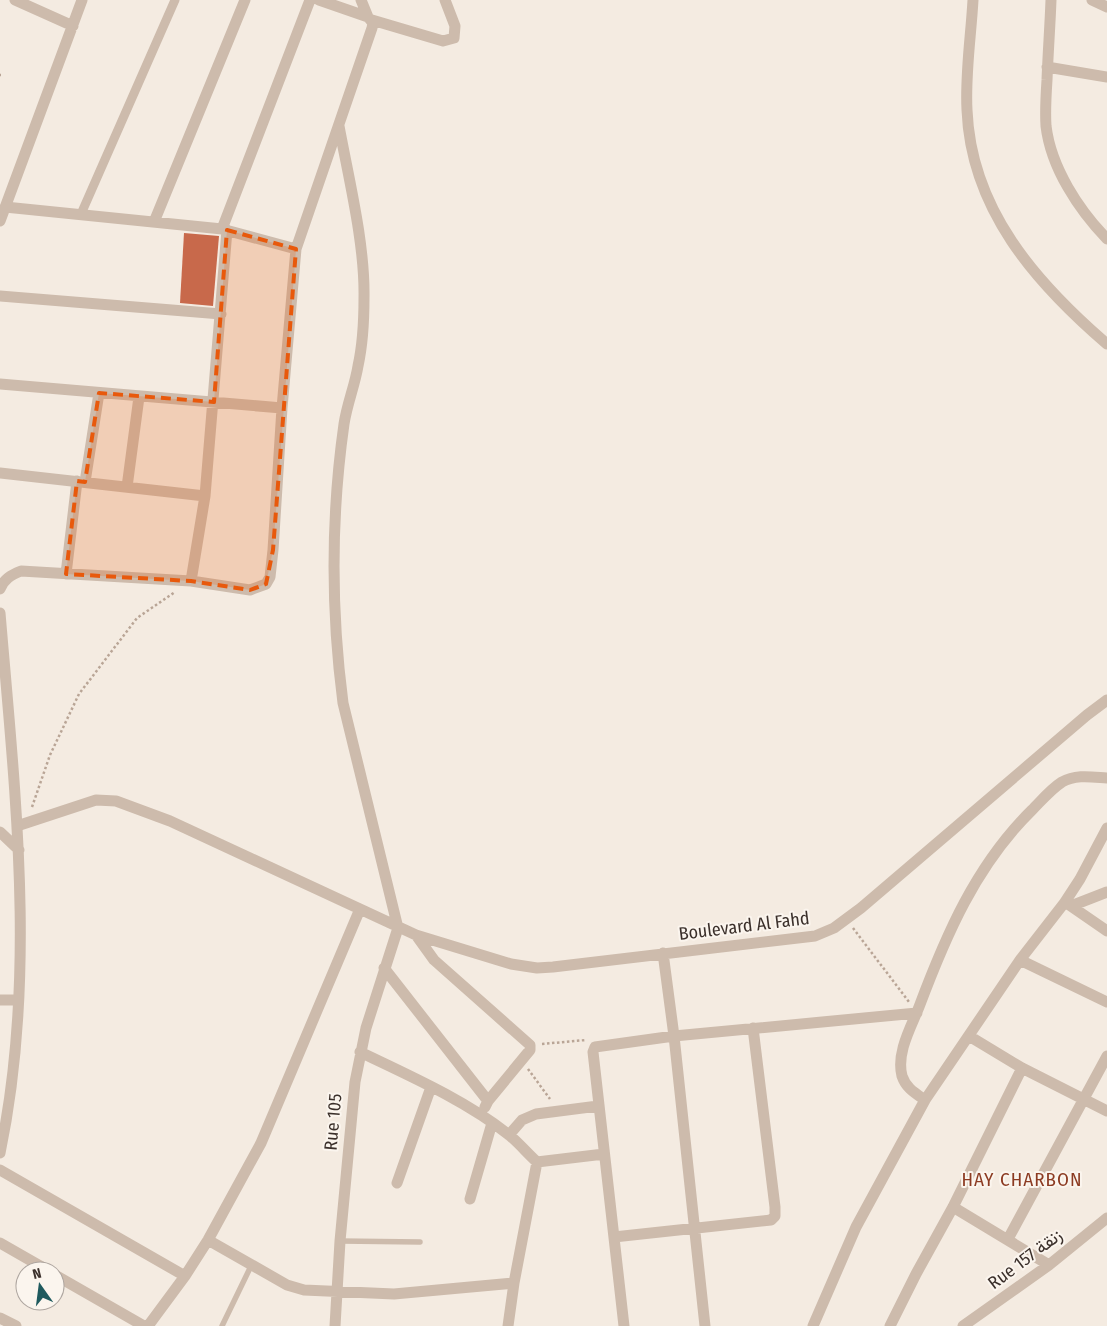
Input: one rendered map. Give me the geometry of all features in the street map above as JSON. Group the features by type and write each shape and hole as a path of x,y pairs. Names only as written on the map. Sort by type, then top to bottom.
{"street":[{"path":"15,0 73,26"},
{"path":"0,221 82,0"},
{"path":"81,214 175,0"},
{"path":"154,222 244,0"},
{"path":"191,581 205,496 221,314 225,230 310,0"},
{"path":"320,0 443,41 454,38 455,26 445,0"},
{"path":"0,588 12,574 21,571 191,581 250,590 266,584 270,577 273,550 282,408 296,249 372,28 373,23 361,0"},
{"path":"973,0 967,110 974,158 983,189 994,214 1010,239 1050,290 1083,324 1107,344"},
{"path":"1051,0 1046,127 1059,168 1069,189 1107,239"},
{"path":"1092,0 1107,8"},
{"path":"1047,67 1107,77"},
{"path":"339,125 359,240 364,296 363,332 359,365 345,422 338,474 333,548 339,672 343,703 398,928"},
{"path":"5,206 225,230 296,249"},
{"path":"0,296 221,314"},
{"path":"0,384 282,408"},
{"path":"66,574 81,482 99,393"},
{"path":"127,487 139,397"},
{"path":"0,473 205,496"},
{"path":"0,613 19,850 20,926 17,1043 14,1075 0,1153"},
{"name":"Boulevard Al Fahd","path":"17,826 96,800 116,801 170,821 416,935 528,968 553,967 815,936 834,928 1107,700"},
{"path":"925,1100 905,1084 901,1074 903,1048 950,930 972,886 995,852 1018,824 1062,782 1078,777 1107,778"},
{"path":"813,1326 856,1227 925,1100 1020,960 1068,904 1107,828"},
{"path":"0,832 19,850"},
{"path":"1068,904 1107,892"},
{"path":"1068,904 1107,931"},
{"path":"148,1326 185,1276 208,1240 261,1143 360,910"},
{"name":"Rue 105","path":"334,1326 351,1113 360,1052 384,968 398,928"},
{"path":"416,935 434,960 530,1045 530,1050 488,1101 480,1115"},
{"path":"663,953 706,1326"},
{"path":"1020,960 1107,1002"},
{"path":"384,968 488,1101"},
{"path":"0,1000 18,1000"},
{"path":"624,1326 598,1106 593,1052 596,1046 674,1036 916,1012"},
{"path":"614,1237 771,1220 775,1216 753,1028"},
{"path":"969,1036 1022,1068 1085,1098 1107,1111"},
{"path":"360,1052 432,1087 480,1115 509,1135 537,1162"},
{"path":"1008,1239 1107,1056"},
{"path":"890,1326 953,1207 1022,1068"},
{"path":"397,1183 432,1087"},
{"path":"509,1135 518,1124 529,1116 598,1106"},
{"path":"470,1199 492,1123"},
{"path":"537,1162 604,1154"},
{"path":"508,1326 514,1283 537,1162"},
{"path":"0,1170 185,1276"},
{"path":"953,1207 1049,1265"},
{"name":"Rue 157 زنقة","path":"963,1326 1049,1265 1107,1218"},
{"path":"208,1240 290,1287 304,1290 394,1294 514,1283"},
{"path":"0,1243 32,1261"},
{"path":"65,1281 144,1326"},
{"path":"0,1318 16,1326"}],"lane":[{"path":"340,1241 420,1242"},
{"path":"222,1326 251,1266"}],"path":[{"path":"29,822 50,755 79,694 138,618 191,581"},
{"path":"846,919 916,1012"},
{"path":"530,1045 591,1039 596,1046"},
{"path":"522,1060 559,1111"}],"highlighted area":[{"path":"227,230 296,249 273,550 266,584 250,590 191,581 66,574 77,481 85,482 99,393 214,402"}],"building":[{"path":"184,233 219,236 213,306 180,303"}],"district":[{"name":"HAY CHARBON","path":"1022,1179"}]}
